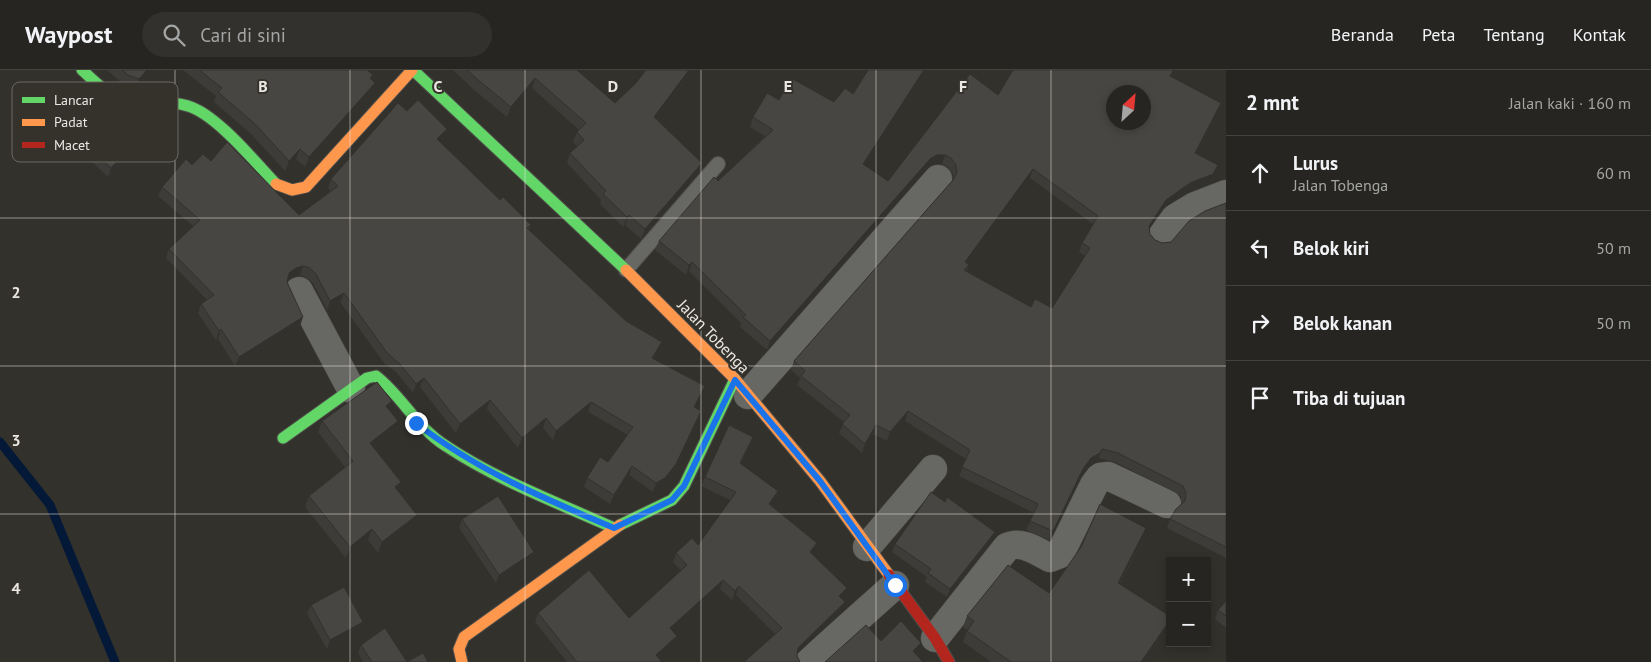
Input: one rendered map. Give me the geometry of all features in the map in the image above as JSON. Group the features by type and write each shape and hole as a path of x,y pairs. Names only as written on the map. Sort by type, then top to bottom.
{"street":[{"path":"82,70 96,82"},
{"path":"178,103 190,106 205,115 240,145 276,184 292,190 306,187 316,178 413,70"},
{"name":"Jalan Tobenga","path":"413,70 626,270 742,387 820,481 935,638 949,662"},
{"path":"462,662 458,654 459,644 464,637 614,528 672,500 684,486 742,387 938,179"},
{"path":"1161,237 1175,218 1195,206 1226,194"},
{"path":"299,291 351,389"},
{"path":"283,438 367,378 376,376 385,383 416,423 445,446 515,484 614,528"},
{"path":"867,547 933,469"},
{"path":"935,638 1007,547 1015,543 1024,545 1050,558 1060,554 1094,485 1100,477 1108,476 1167,504"},
{"path":"810,662 895,585"}],"lane":[{"path":"626,270 718,164"}],"building":[{"path":"122,70 147,70 139,79 128,75"},
{"path":"199,70 367,70 373,75 370,78 375,83 309,157 300,149 289,161 255,124 218,92 222,88"},
{"path":"467,70 577,70 615,103 636,83 646,70 689,70 654,117 702,163 645,229 629,215 627,217 603,194 606,191 570,153 584,140 577,132 586,123 535,78 511,107"},
{"path":"868,70 924,70 863,164 888,181 970,74 998,95 1013,70 1172,70 1170,76 1221,103 1195,153 1218,165 1213,174 1190,183 1166,200 1149,226 1150,234 1155,240 1162,243 1171,242 1189,221 1205,211 1226,203 1226,547 1170,519 1176,509 1185,501 1186,493 1183,486 1118,453 1102,449 1100,453 1091,458 1083,469 1053,531 1030,521 1038,504 962,467 970,450 908,411 890,432 876,425 865,444 842,424 850,415 801,376 805,371 794,361 953,180 957,173 956,165 951,158 945,155 937,155 930,159 770,341 743,317 746,315 692,262 689,265 659,241 714,177 718,181 773,130 753,117 767,93 779,100 791,78 834,102 845,88 853,94","holes":["1033,169 1098,216 1082,243 1090,248 1052,308 1035,299 1031,307 964,270 969,265 965,262"]},
{"path":"418,100 447,129 437,139 500,200 503,197 531,225 527,228 626,321 662,342 652,358 705,386 694,407 701,411 676,464 665,478 656,483 632,466 614,495 587,478 600,457 608,462 633,427 591,402 556,431 546,418 522,438 490,400 460,424 424,378 416,384 400,364 388,354 344,293 330,301 316,274 310,268 303,266 296,268 289,273 287,282 303,317 239,357 221,329 219,331 201,304 214,295 169,249 200,220 162,187 186,159 192,165 203,154 211,161 227,142 299,215 338,186 331,179 398,103 407,111"},
{"path":"104,162 117,162 111,168"},
{"path":"377,382 392,401 386,406 398,421 370,443 401,482 395,487 417,515 382,542 372,529 350,547 309,496 353,461 322,421"},
{"path":"729,425 753,437 740,463 778,491 769,504 817,543 810,552 847,588 839,596 845,602 798,648 797,656 800,662 744,662 782,628 739,586 735,591 723,580 670,628 677,636 656,655 662,662 577,662 538,613 589,570 629,618 687,565 676,553 692,538 698,545 736,492 705,477"},
{"path":"931,492 945,502 947,497 995,532 950,589 928,573 931,569 895,544"},
{"path":"498,496 534,552 499,575 462,519"},
{"path":"1100,504 1146,528 1118,583 1166,613 1166,626 1141,662 1011,662 967,631 974,621 967,616 1008,565 1049,593 1081,547"},
{"path":"344,587 363,622 330,640 311,605"},
{"path":"1226,601 1226,616 1218,610"},
{"path":"901,621 921,643 913,651 923,662 825,662 866,625 881,641"},
{"path":"385,628 407,662 372,662 361,645"},
{"path":"423,653 428,662 407,662"}],"waterway":[{"path":"0,442 50,505 115,662"}],"traffic: fast":[{"path":"82,70 95,82"},
{"path":"413,70 626,270"},
{"path":"178,104 188,106 211,118 235,140 276,184"},
{"path":"283,438 367,378 376,376 394,393 426,430 446,446 486,470 614,528"},
{"path":"620,525 672,500 684,486 735,379"}],"traffic: slow":[{"path":"276,184 292,190 306,187 412,70"},
{"path":"626,270 735,379 820,481 889,575"},
{"path":"462,662 459,649 464,637 620,525"}],"traffic: jam":[{"path":"889,575 935,638 949,662"}],"route":[{"path":"416,423 445,446 474,464 549,501 614,528 672,500 684,486 735,380 820,481 895,585"}]}
